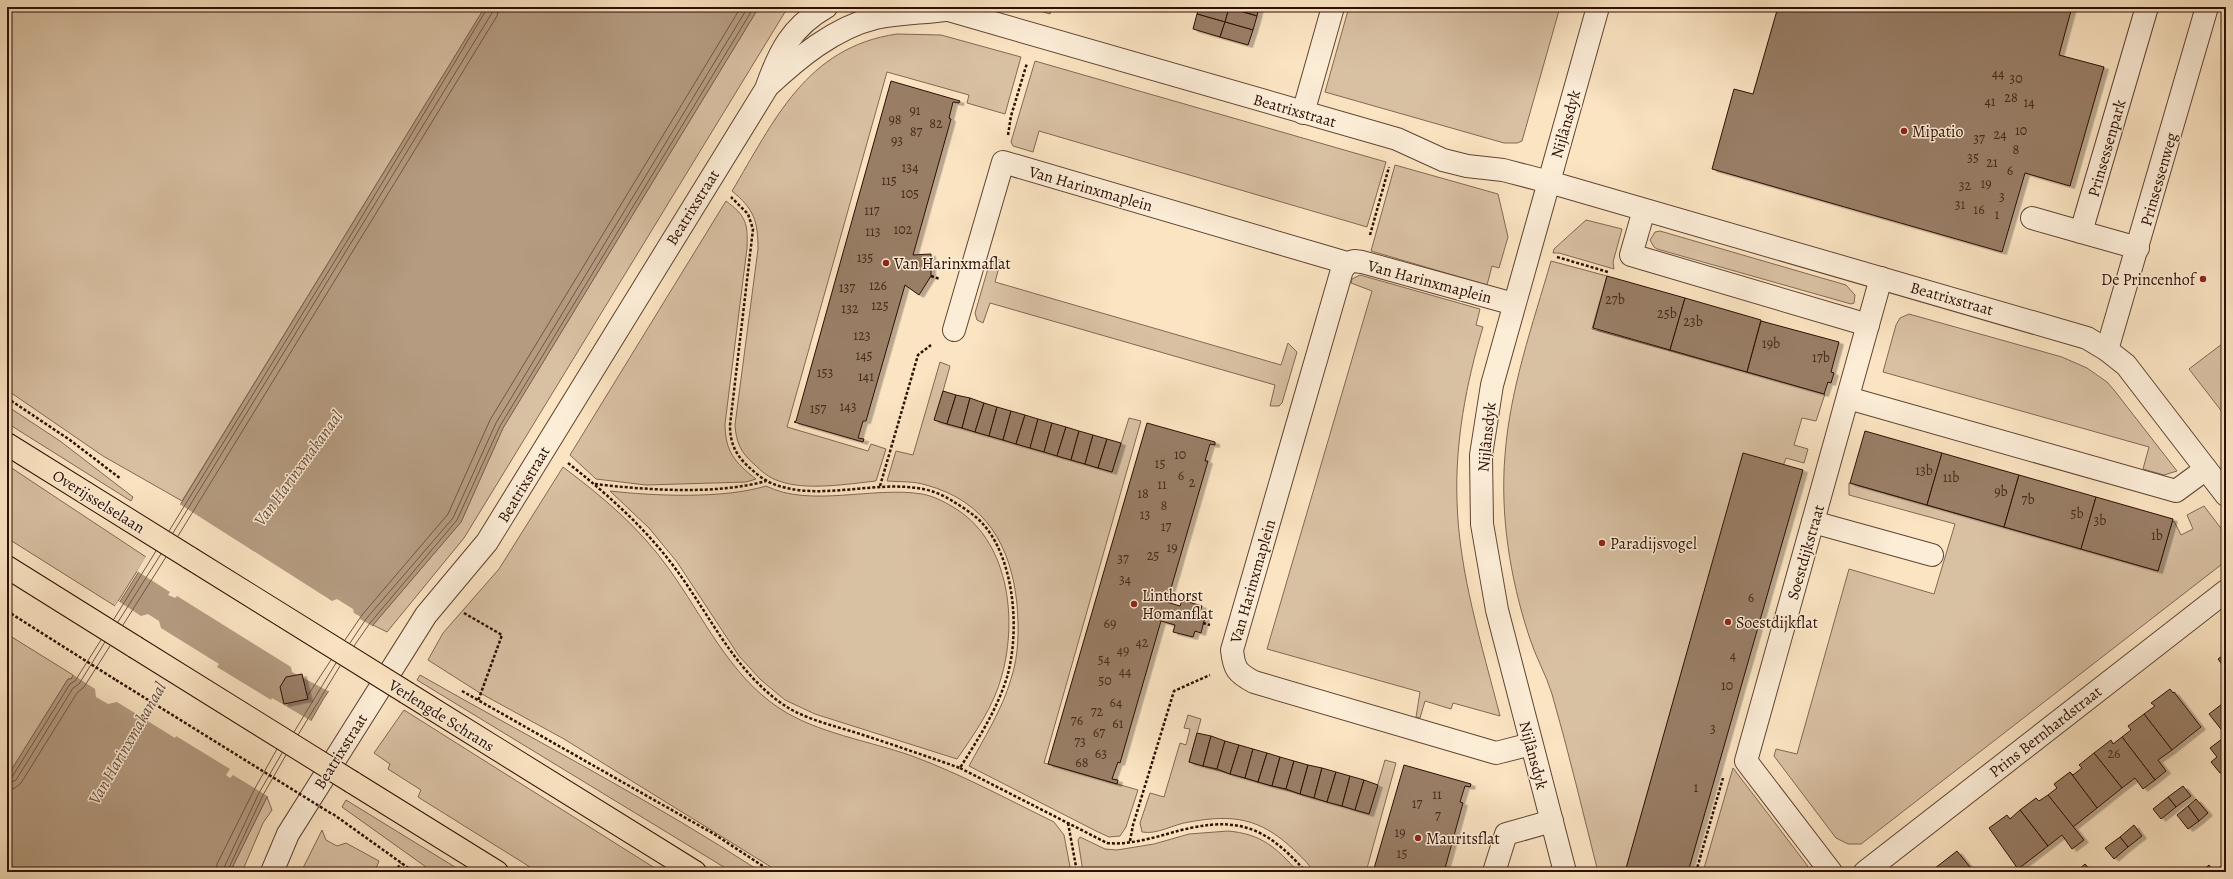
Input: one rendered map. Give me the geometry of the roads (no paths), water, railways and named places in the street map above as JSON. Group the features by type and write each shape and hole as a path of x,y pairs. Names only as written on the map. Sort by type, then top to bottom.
{"main road":[{"name":"Overijsselselaan","path":"7,444 190,558"},
{"name":"Verlengde Schrans","path":"190,558 695,872"},
{"path":"7,567 497,872"}],"street":[{"name":"Beatrixstraat","path":"272,872 288,834 426,615 487,542 766,88 778,56 786,43 797,28 826,7"},
{"path":"1303,113 1333,7"},
{"name":"Nijlânsdyk","path":"1565,872 1497,610 1482,524 1481,455 1492,385 1598,7"},
{"name":"Prinsessenpark","path":"2081,232 2147,7"},
{"name":"Prinsessenweg","path":"2107,350 2138,248 2207,7"},
{"name":"Beatrixstraat","path":"766,88 785,70 824,41 857,24 887,16 942,9 1397,139 1444,160 1467,166 1503,170 1549,182 2087,338 2107,350 2126,365 2140,381 2226,495"},
{"name":"Van Harinxmaplein","path":"954,330 1003,162 1354,263 1514,304"},
{"path":"1644,210 1631,256 1868,325"},
{"path":"2032,218 2138,248"},
{"name":"Van Harinxmaplein","path":"1354,263 1342,270 1321,337 1235,638 1232,650 1233,665 1241,676 1254,682 1496,753 1531,744"},
{"name":"Soestdijkstraat","path":"1831,872 1746,761 1881,278"},
{"path":"1848,398 2176,491 2206,469"},
{"path":"1813,522 1932,556"},
{"name":"Prins Bernhardstraat","path":"1865,872 2226,591"},
{"path":"1494,872 1506,834 1552,821"}],"water":[{"name":"Van Harinxmakanaal","path":"485,7 759,7 503,428 461,522 373,625 324,698 267,797 230,872 7,872 7,777 68,679 71,679 155,546"}],"place":[{"name":"Mipatio","path":"1904,131"},
{"name":"Van Harinxmaflat","path":"886,263"},
{"name":"De Princenhof","path":"2203,279"},
{"name":"Paradijsvogel","path":"1602,543"},
{"name":"Linthorst Homanflat","path":"1134,604"},
{"name":"Soestdijkflat","path":"1728,622"},
{"name":"Mauritsflat","path":"1418,838"}]}
